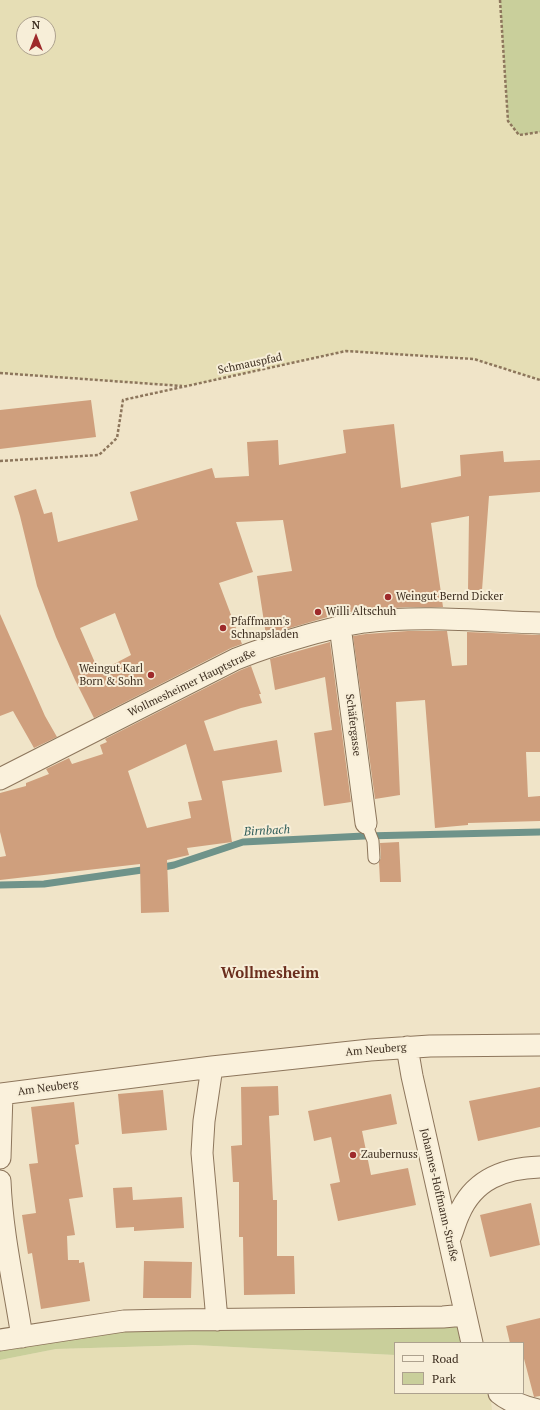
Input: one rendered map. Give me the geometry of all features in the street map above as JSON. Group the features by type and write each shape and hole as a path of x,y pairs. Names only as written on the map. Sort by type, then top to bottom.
{"street":[{"name":"Wollmesheimer Hauptstraße","path":"0,779 236,659 263,649 340,626 413,618 540,622"},
{"name":"Schäfergasse","path":"340,626 370,832"},
{"name":"Am Neuberg","path":"0,1158 1,1094 212,1067 407,1047 540,1046"},
{"name":"Johannes-Hoffmann-Straße","path":"407,1047 412,1076 472,1342"},
{"path":"212,1067 204,1121 202,1153 217,1320"},
{"path":"449,1240 462,1208 468,1198 481,1185 492,1177 502,1173 524,1168 540,1167"},
{"path":"0,1181 3,1212 22,1337"},
{"path":"0,1340 124,1322 443,1317 465,1315"},
{"path":"501,1394 514,1402 538,1410"}],"lane":[{"path":"370,832 374,858"}],"path":[{"path":"500,0 508,122 519,134 540,132"},
{"name":"Schmauspfad","path":"0,461 99,455 117,438 123,400 346,351 474,359 540,380"},
{"path":"0,373 186,386"}],"shaded area":[{"path":"0,0 500,0 508,121 519,134 540,132 540,380 474,359 346,351 186,386 0,373"},
{"path":"193,1345 394,1355 394,1394 490,1394 492,1410 0,1410 0,1360 56,1349"}],"green space":[{"path":"500,0 540,0 540,132 519,135 508,121"},
{"path":"465,1315 472,1342 394,1342 394,1355 193,1345 56,1349 0,1360 0,1340 106,1324"}],"building":[{"path":"91,400 96,437 0,449 0,410"},
{"path":"394,424 401,488 461,476 460,455 503,451 504,462 540,460 540,492 489,496 482,590 468,590 469,516 431,523 443,607 407,607 362,610 338,614 266,635 257,576 292,571 283,520 236,522 253,572 219,583 242,644 231,648 94,718 56,637 37,586 14,496 36,489 44,514 52,512 58,542 138,520 130,492 212,468 215,478 249,476 247,442 278,440 279,465 346,453 343,430","holes":["115,613 131,655 99,672 80,628"]},
{"path":"0,614 45,716 57,737 34,748 13,711 0,716"},
{"path":"408,631 447,631 452,666 467,665 467,632 540,635 540,752 526,752 528,797 540,796 540,821 468,823 468,825 435,828 425,700 396,702 400,795 375,799 353,636"},
{"path":"330,642 351,802 324,806 314,733 332,730 325,677 275,690 270,659"},
{"path":"251,666 261,694 259,694 262,703 241,708 204,721 214,751 277,740 282,772 222,781 232,842 187,848 189,855 167,860 169,912 141,913 140,864 0,880 0,857 6,856 0,832 0,793 26,786 26,783 49,774 46,769 69,758 72,764 103,754 100,745 107,742 105,739","holes":["186,744 202,800 188,802 191,818 147,828 128,771"]},
{"path":"399,842 401,882 380,882 380,843"},
{"path":"278,1086 279,1115 269,1116 273,1200 277,1200 277,1256 294,1256 295,1294 244,1295 243,1237 239,1237 239,1182 233,1182 231,1146 242,1145 241,1087"},
{"path":"540,1087 540,1127 478,1141 469,1101"},
{"path":"163,1090 167,1130 122,1134 118,1094"},
{"path":"391,1094 397,1124 362,1131 371,1175 408,1168 416,1205 338,1221 330,1184 340,1182 331,1137 314,1141 308,1111"},
{"path":"74,1102 79,1144 75,1145 83,1197 69,1199 75,1235 67,1236 68,1260 79,1260 79,1263 84,1262 90,1301 41,1309 32,1253 28,1254 22,1215 36,1213 29,1164 38,1163 31,1107"},
{"path":"132,1187 133,1200 182,1197 184,1228 134,1231 134,1227 116,1228 113,1188"},
{"path":"531,1203 540,1245 490,1257 480,1215"},
{"path":"144,1261 192,1262 191,1298 143,1298"},
{"path":"540,1318 540,1396 534,1397 524,1359 524,1342 510,1342 506,1326"}],"waterway":[{"name":"Birnbach","path":"159,868 174,865 243,842 364,836 540,832"},
{"name":"Birnbach","path":"0,885 44,884 149,869"}],"place":[{"name":"Weingut Bernd Dicker","path":"388,597"},
{"name":"Willi Altschuh","path":"318,612"},
{"name":"Pfaffmann's Schnapsladen","path":"223,628"},
{"name":"Weingut Karl Born & Sohn","path":"151,675"},
{"name":"Zaubernuss","path":"353,1155"}],"district":[{"name":"Wollmesheim","path":"270,974"}]}
